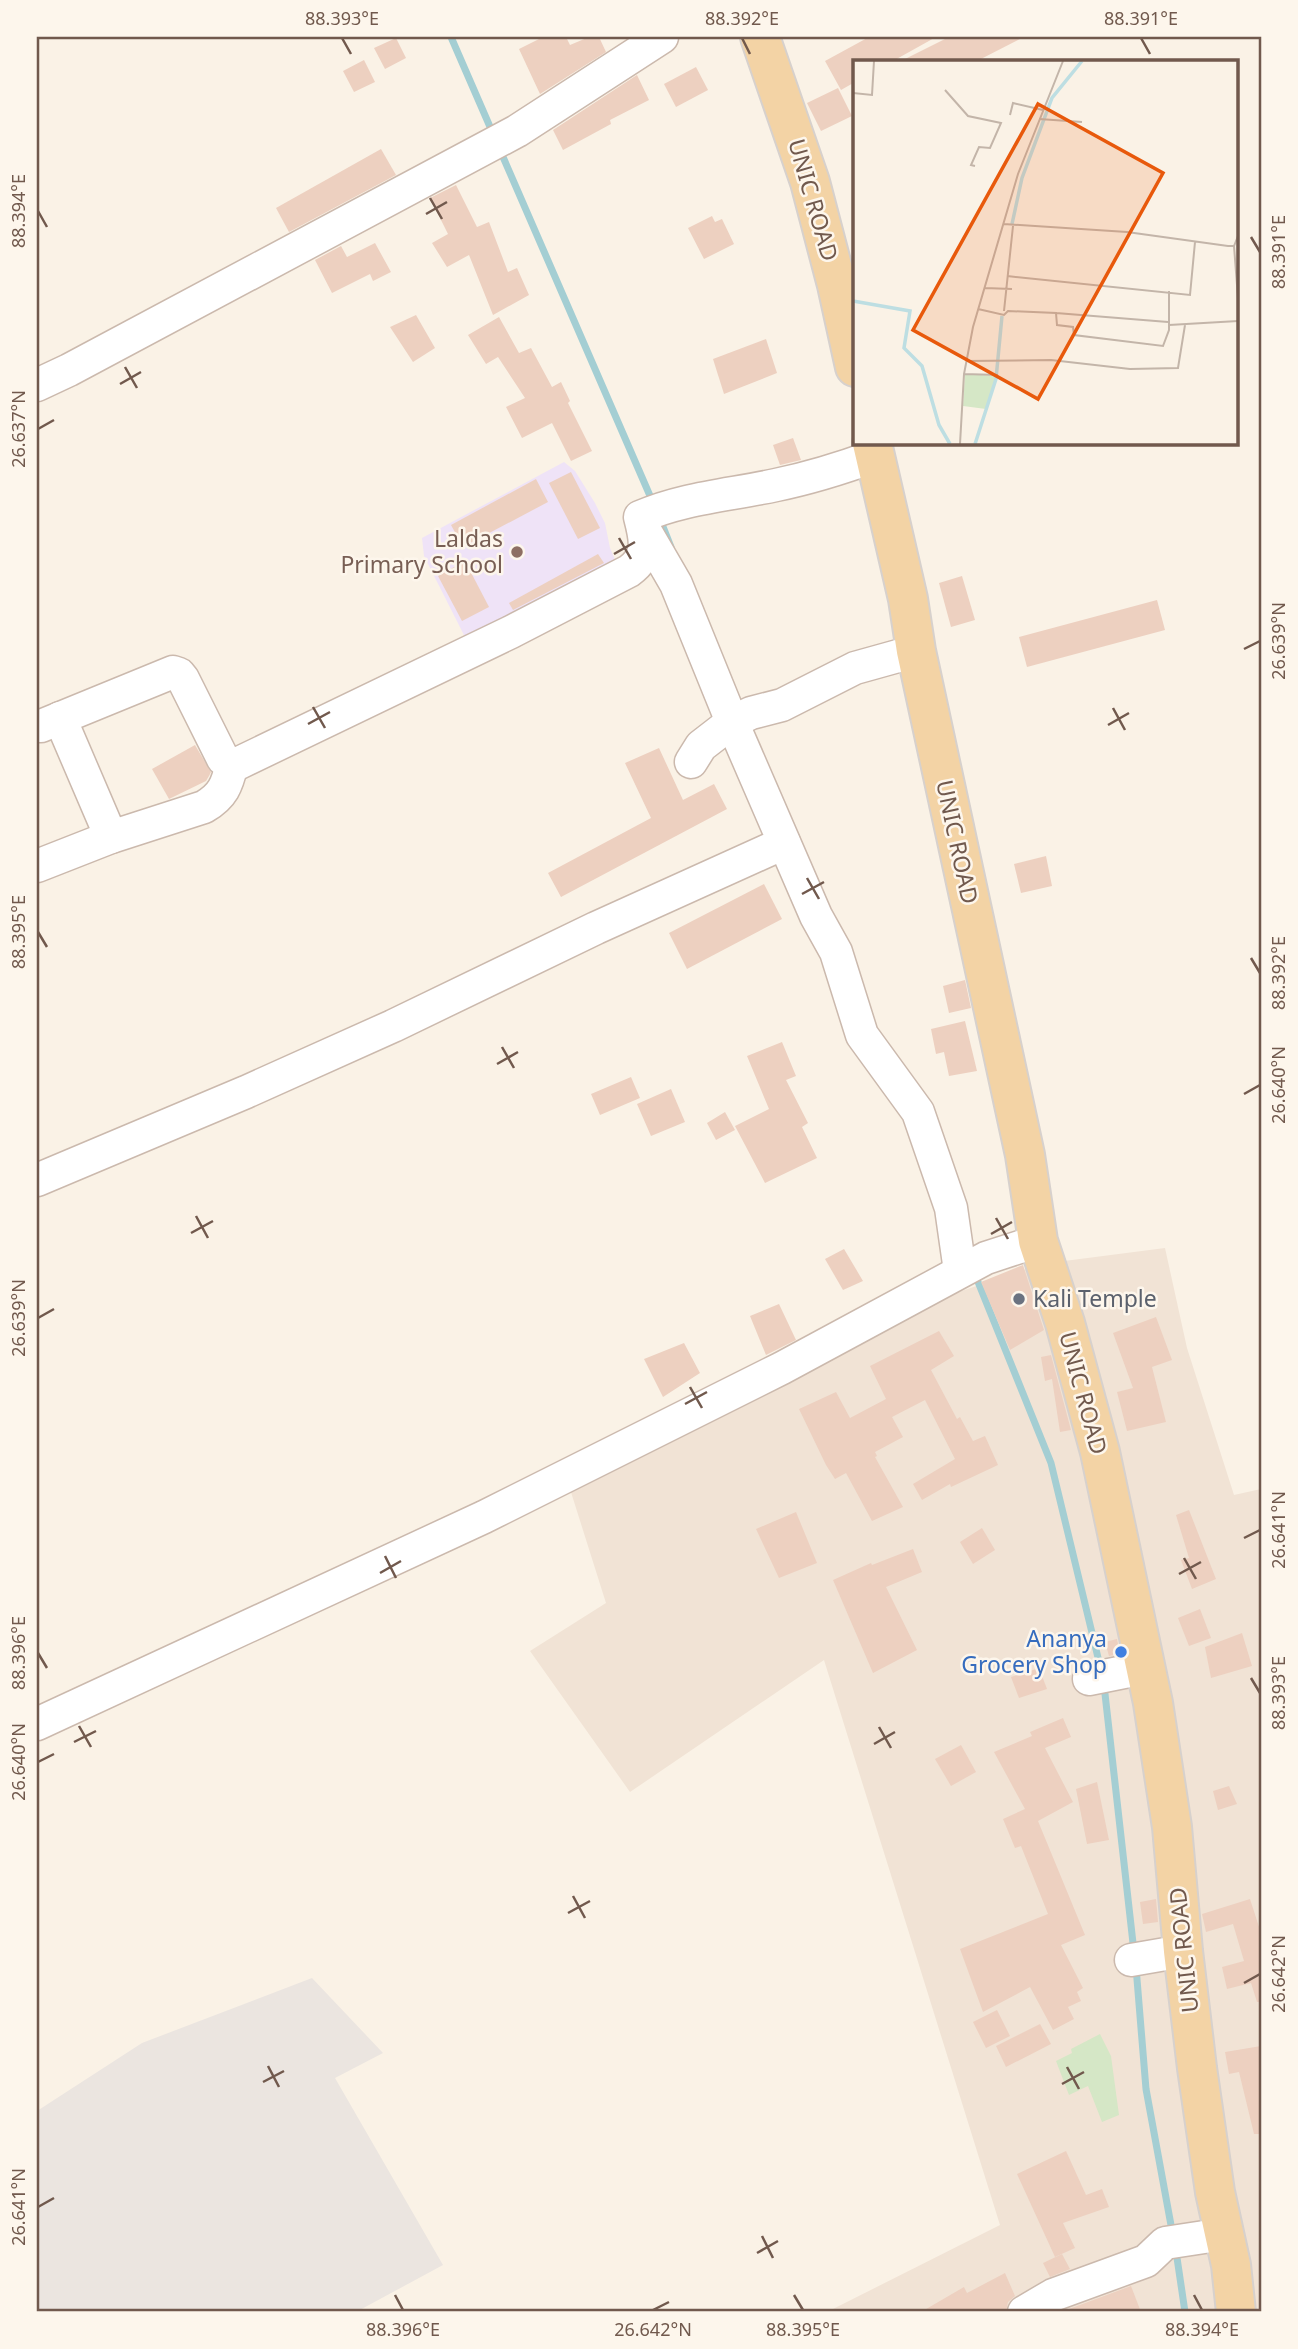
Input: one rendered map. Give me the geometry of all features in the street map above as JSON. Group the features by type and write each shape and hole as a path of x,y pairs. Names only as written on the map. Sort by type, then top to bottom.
{"main road":[{"name":"UNIC ROAD","path":"760,37 810,182 838,285 853,357"},
{"name":"UNIC ROAD","path":"873,449 908,599 916,651 1025,1155 1038,1241 1065,1323 1100,1452 1123,1555 1117,1674 1153,1703 1172,1827 1183,1951 1214,2192 1231,2265 1236,2312"}],"street":[{"path":"37,385 510,135 662,37"},
{"path":"650,516 828,473 873,449"},
{"path":"650,516 676,584 739,718 784,843 816,916 836,952 862,1035 918,1112 973,1264"},
{"path":"232,764 511,632 629,571 640,564 645,555 650,516"},
{"path":"691,762 701,746 739,718 782,705 855,668 916,651"},
{"path":"111,837 48,722 167,672 173,672 184,679 220,755 232,764"},
{"path":"37,866 111,837 204,807 216,800 227,785 232,764"},
{"path":"37,1180 246,1092 393,1026 596,928 784,843"},
{"path":"37,1724 484,1517 782,1368 973,1264 1038,1241"},
{"path":"1137,1959 1183,1951"},
{"path":"1024,2312 1053,2295 1146,2261 1175,2242 1224,2234"}],"shaded area":[{"name":"Laldas Primary School","path":"564,462 575,471 595,503 605,523 616,562 469,645 424,556 422,538"},
{"path":"1165,1248 1187,1348 1234,1495 1261,1489 1261,2312 827,2312 1000,2225 824,1660 630,1792 530,1651 606,1603 570,1489 947,1296 1041,1264"},
{"path":"312,1978 383,2053 335,2078 443,2265 356,2312 37,2312 37,2111 142,2043"}],"green space":[{"path":"1100,2034 1111,2056 1119,2115 1102,2122 1088,2086 1069,2095 1056,2061 1072,2053 1071,2049"}],"building":[{"path":"543,37 566,37 570,45 589,37 599,37 606,52 540,94 519,49"},
{"path":"869,37 936,37 895,60 853,60 853,83 841,90 825,61"},
{"path":"949,37 1024,37 979,60 903,60"},
{"path":"396,38 406,58 385,69 374,48"},
{"path":"364,60 375,82 354,92 343,71"},
{"path":"696,67 708,90 676,107 664,84"},
{"path":"637,75 649,100 610,120 611,124 563,150 553,130"},
{"path":"838,88 852,116 821,131 807,103"},
{"path":"381,149 396,175 289,232 276,208"},
{"path":"456,185 477,227 489,222 508,272 517,268 529,295 493,315 469,255 447,267 432,243 448,234 430,198"},
{"path":"712,216 715,222 722,219 734,244 704,259 688,228"},
{"path":"375,243 391,272 373,281 370,274 332,293 315,260 341,246 347,257"},
{"path":"416,315 435,348 413,362 390,327"},
{"path":"499,317 519,353 531,348 552,387 561,382 570,401 568,403 592,451 571,461 552,423 522,438 506,407 525,398 498,357 486,364 468,335"},
{"path":"766,339 777,373 724,394 713,359"},
{"path":"793,438 801,460 780,465 773,445"},
{"path":"571,472 600,528 578,539 549,483"},
{"path":"536,479 548,502 463,547 451,525"},
{"path":"598,554 604,563 513,610 509,603"},
{"path":"465,561 489,607 462,621 438,576"},
{"path":"962,576 975,620 951,627 939,583"},
{"path":"1157,600 1165,630 1027,667 1019,637"},
{"path":"195,745 211,772 206,781 169,799 152,769"},
{"path":"659,748 683,800 714,784 727,809 561,897 548,873 651,818 625,763"},
{"path":"1046,856 1052,886 1021,893 1014,864"},
{"path":"764,884 782,919 687,969 669,933"},
{"path":"965,980 971,1008 949,1013 943,986"},
{"path":"965,1021 977,1071 949,1076 944,1052 936,1054 931,1029"},
{"path":"782,1042 796,1076 786,1080 808,1123 802,1127 817,1158 765,1183 735,1126 769,1109 747,1056"},
{"path":"631,1077 640,1098 600,1115 591,1094"},
{"path":"671,1089 685,1122 651,1136 637,1104"},
{"path":"725,1112 735,1130 716,1140 707,1123"},
{"path":"844,1249 863,1281 843,1290 825,1259"},
{"name":"Kali Temple","path":"1023,1265 1044,1330 1010,1350 981,1282"},
{"path":"779,1304 796,1340 766,1355 750,1316"},
{"path":"1156,1317 1172,1360 1152,1367 1166,1422 1127,1431 1117,1392 1133,1388 1113,1333"},
{"path":"939,1331 954,1356 931,1370 957,1419 960,1417 973,1441 985,1436 998,1465 951,1487 950,1484 922,1500 913,1484 955,1459 925,1400 892,1417 903,1437 875,1452 875,1457 903,1507 872,1521 846,1473 835,1479 799,1409 836,1392 850,1418 886,1399 870,1366"},
{"path":"684,1343 700,1373 663,1397 644,1359"},
{"path":"1051,1355 1071,1430 1060,1432 1052,1379 1045,1381 1041,1357"},
{"path":"1189,1510 1216,1579 1192,1589 1181,1560 1189,1558 1176,1515"},
{"path":"796,1512 817,1563 779,1578 756,1529"},
{"path":"982,1528 995,1550 973,1564 960,1542"},
{"path":"913,1549 922,1572 886,1587 917,1650 873,1673 833,1580 871,1563 872,1565"},
{"path":"1200,1609 1211,1638 1189,1646 1178,1618"},
{"path":"1242,1633 1252,1666 1211,1678 1205,1647"},
{"path":"1117,1639 1120,1654 1109,1656 1105,1642"},
{"path":"1039,1668 1047,1689 1019,1698 1011,1677"},
{"path":"1063,1718 1071,1737 1045,1748 1073,1802 1038,1821 1085,1935 1061,1945 1083,1988 1077,1992 1081,2001 1068,2007 1074,2019 1053,2030 1030,1987 983,2012 960,1949 1048,1914 1021,1846 1015,1848 1003,1819 1025,1809 994,1752 1032,1736 1030,1732"},
{"path":"961,1745 976,1772 951,1786 935,1759"},
{"path":"1097,1782 1109,1840 1087,1844 1076,1789"},
{"path":"1229,1786 1237,1804 1218,1810 1213,1791"},
{"path":"1156,1899 1158,1922 1143,1924 1140,1902"},
{"path":"1250,1899 1261,1933 1261,2002 1257,2002 1251,1983 1227,1989 1222,1967 1244,1961 1233,1924 1206,1932 1202,1914"},
{"path":"997,2010 1010,2036 986,2048 973,2022"},
{"path":"1040,2024 1051,2044 1006,2067 996,2046"},
{"path":"1261,2046 1261,2134 1254,2134 1239,2072 1229,2074 1225,2052"},
{"path":"1066,2151 1086,2195 1102,2189 1109,2207 1063,2223 1075,2248 1055,2257 1017,2174"},
{"path":"1062,2254 1070,2269 1050,2277 1043,2263"},
{"path":"1005,2273 1015,2296 1008,2302 1006,2312 921,2312 964,2287 967,2293"},
{"path":"1131,2286 1141,2312 1061,2312"}],"waterway":[{"path":"451,37 494,136"},
{"path":"500,150 654,505"},
{"path":"660,519 671,547"},
{"path":"974,1272 1051,1463 1101,1670"},
{"path":"1104,1685 1134,1952"},
{"path":"1136,1967 1146,2089 1173,2236"},
{"path":"1176,2251 1185,2312"}],"place":[{"name":"Laldas Primary School","path":"517,552"},
{"name":"Kali Temple","path":"1019,1299"},
{"name":"Ananya Grocery Shop","path":"1121,1652"}]}
